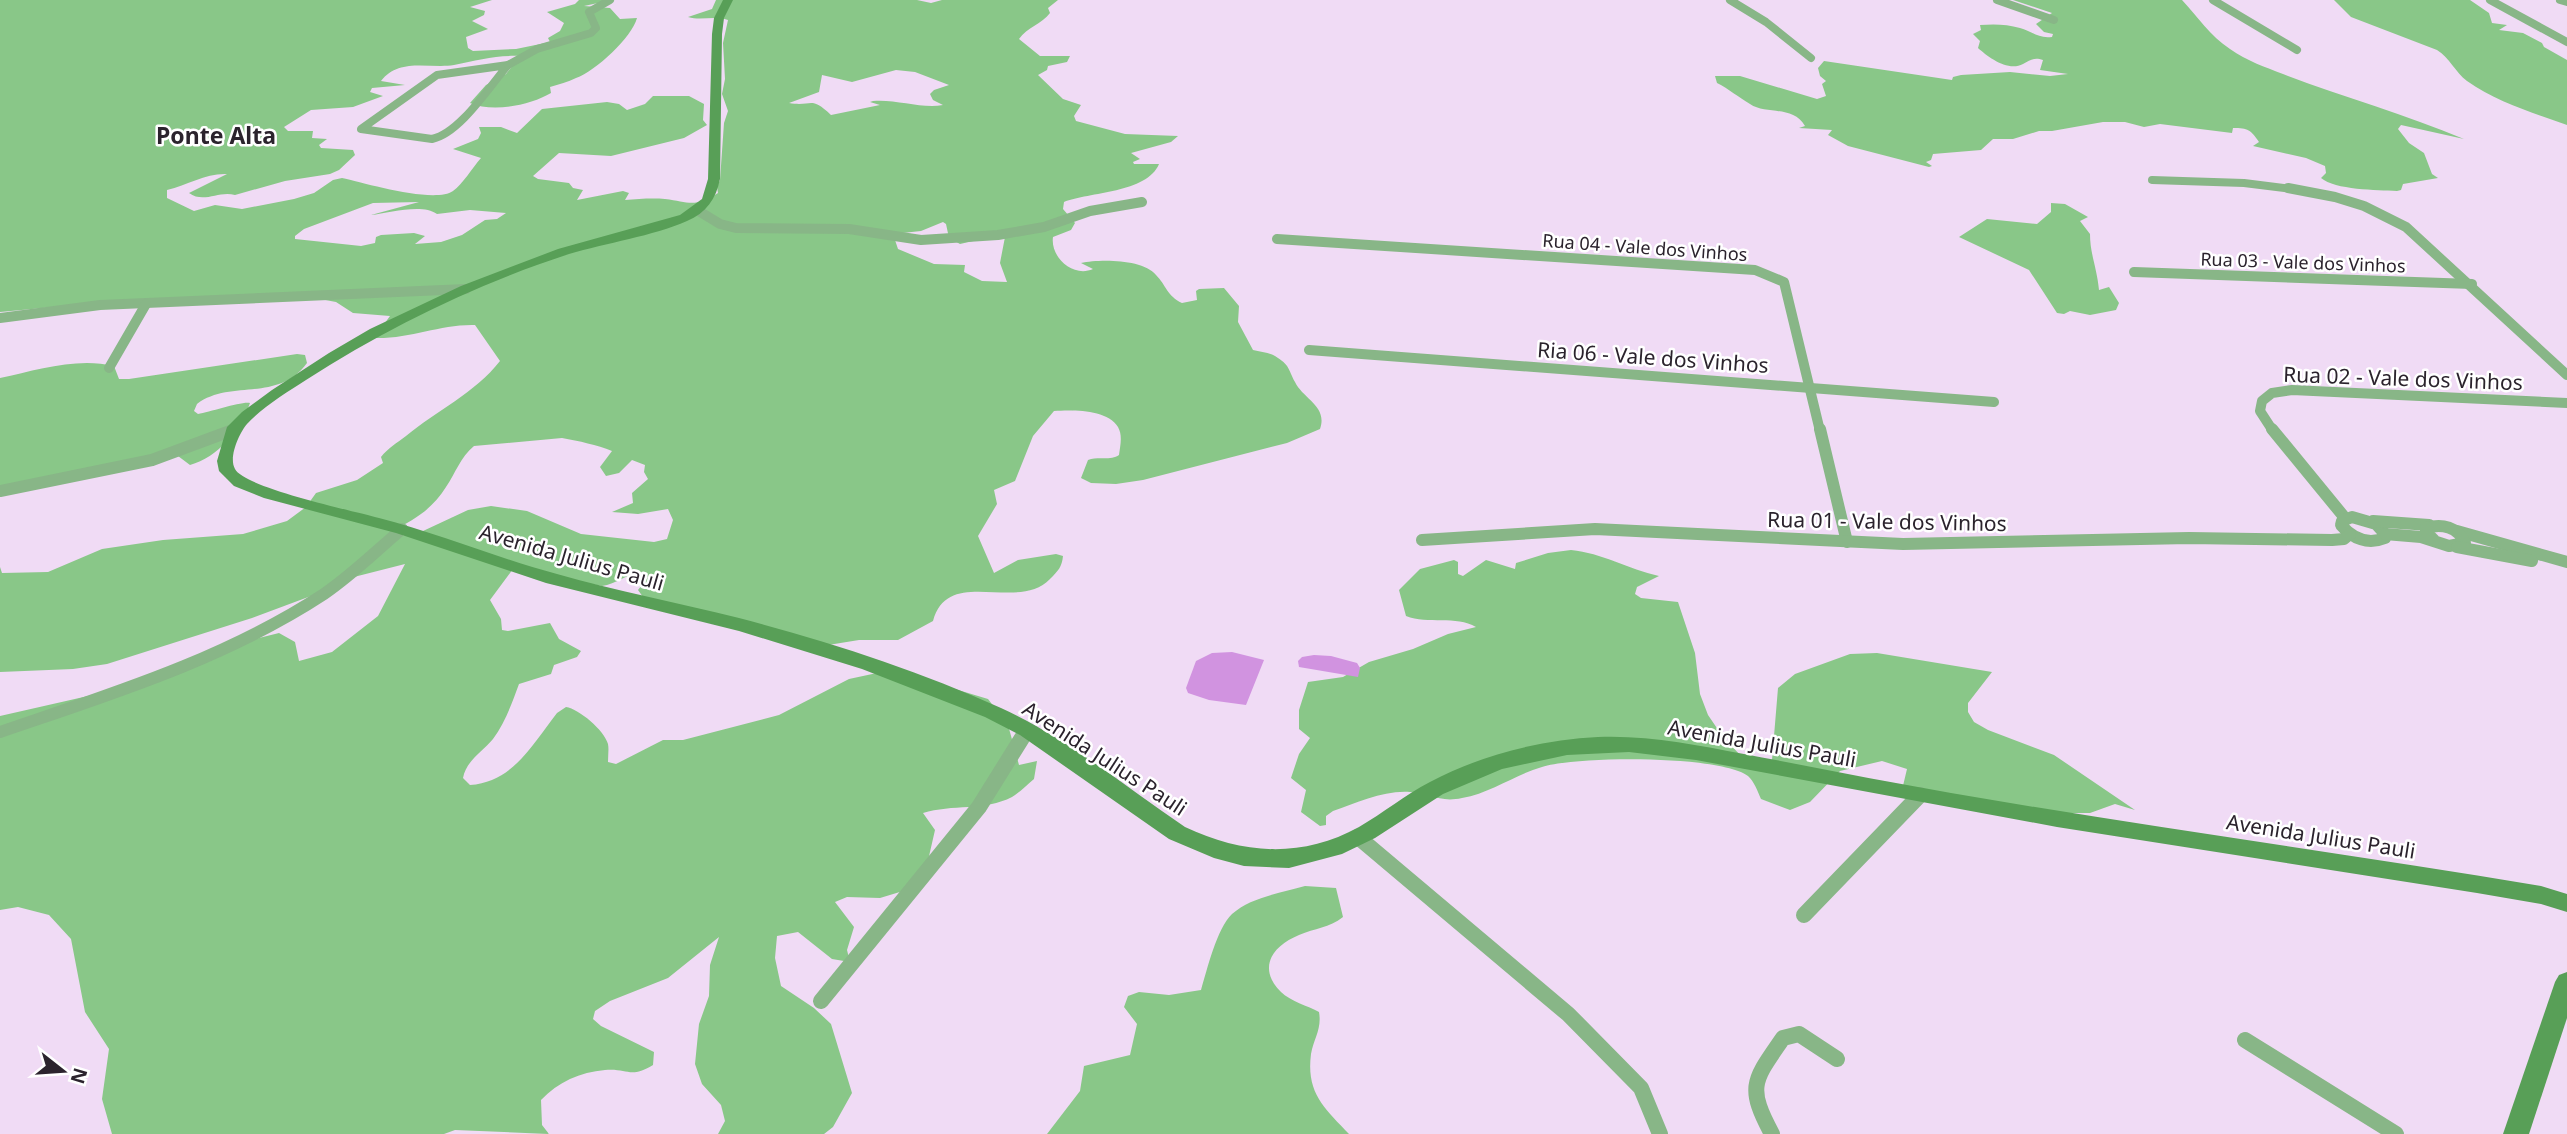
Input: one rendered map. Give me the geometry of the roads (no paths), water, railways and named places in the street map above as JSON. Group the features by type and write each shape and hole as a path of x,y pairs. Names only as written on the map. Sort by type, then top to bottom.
{"street":[{"path":"508,65 454,129 442,137 432,139 361,129 438,75 508,65 537,49 591,33 596,28 589,12 610,0"},
{"path":"0,491 152,460 233,430 247,415 277,393 375,332 466,289 563,252 684,218 697,210 711,195 714,179 719,18 728,0"},
{"path":"1730,0 1766,22 1811,58"},
{"path":"1997,0 2054,20"},
{"path":"2213,0 2297,50"},
{"path":"2490,0 2567,42"},
{"path":"2560,0 2567,2"},
{"name":"Rua 02 - Vale dos Vinhos","path":"2152,180 2280,185 2304,189 2376,211 2404,226 2472,284 2567,375"},
{"path":"697,210 720,224 736,228 849,229 921,240 1021,231 1044,227 1090,212 1142,202"},
{"name":"Rua 04 - Vale dos Vinhos","path":"1277,239 1767,273 1784,282 1847,542"},
{"name":"Rua 03 - Vale dos Vinhos","path":"2134,272 2472,284"},
{"path":"0,318 68,307 466,289"},
{"path":"109,368 146,304"},
{"name":"Ria 06 - Vale dos Vinhos","path":"1309,350 1994,402"},
{"name":"Rua 02 - Vale dos Vinhos","path":"2346,518 2265,421 2260,411 2262,401 2272,393 2292,390 2567,403"},
{"name":"Avenida Julius Pauli","path":"233,430 225,461 227,471 240,482 270,494 402,529 551,579 741,625 869,664 992,712 1027,730 1177,833 1202,846 1257,858 1292,861 1332,849 1358,838 1437,787 1492,765 1547,752 1612,744 1702,752 1920,795 2477,884 2541,895 2567,904"},
{"path":"2385,534 2385,538 2375,542 2350,534 2341,525 2346,518 2442,525 2567,562"},
{"path":"2368,520 2385,534 2434,540 2567,570"},
{"path":"2429,525 2426,531 2434,540"},
{"path":"0,732 191,663 262,628 323,594 402,529"},
{"name":"Rua 01 - Vale dos Vinhos","path":"1422,540 1606,529 1847,542 1984,544 2189,538 2333,540 2344,539 2350,534"},
{"path":"2457,531 2465,543 2457,547"},
{"path":"821,1001 979,807 1027,730"},
{"path":"1804,915 1920,795"},
{"path":"1358,838 1585,1031 1641,1088 1660,1134"},
{"path":"2516,1134 2567,982"},
{"path":"1772,1134 1756,1106 1752,1088 1756,1077 1783,1038 1799,1034 1837,1059"},
{"path":"2245,1040 2396,1134"}],"district":[{"name":"Ponte Alta","path":"216,135"}]}
